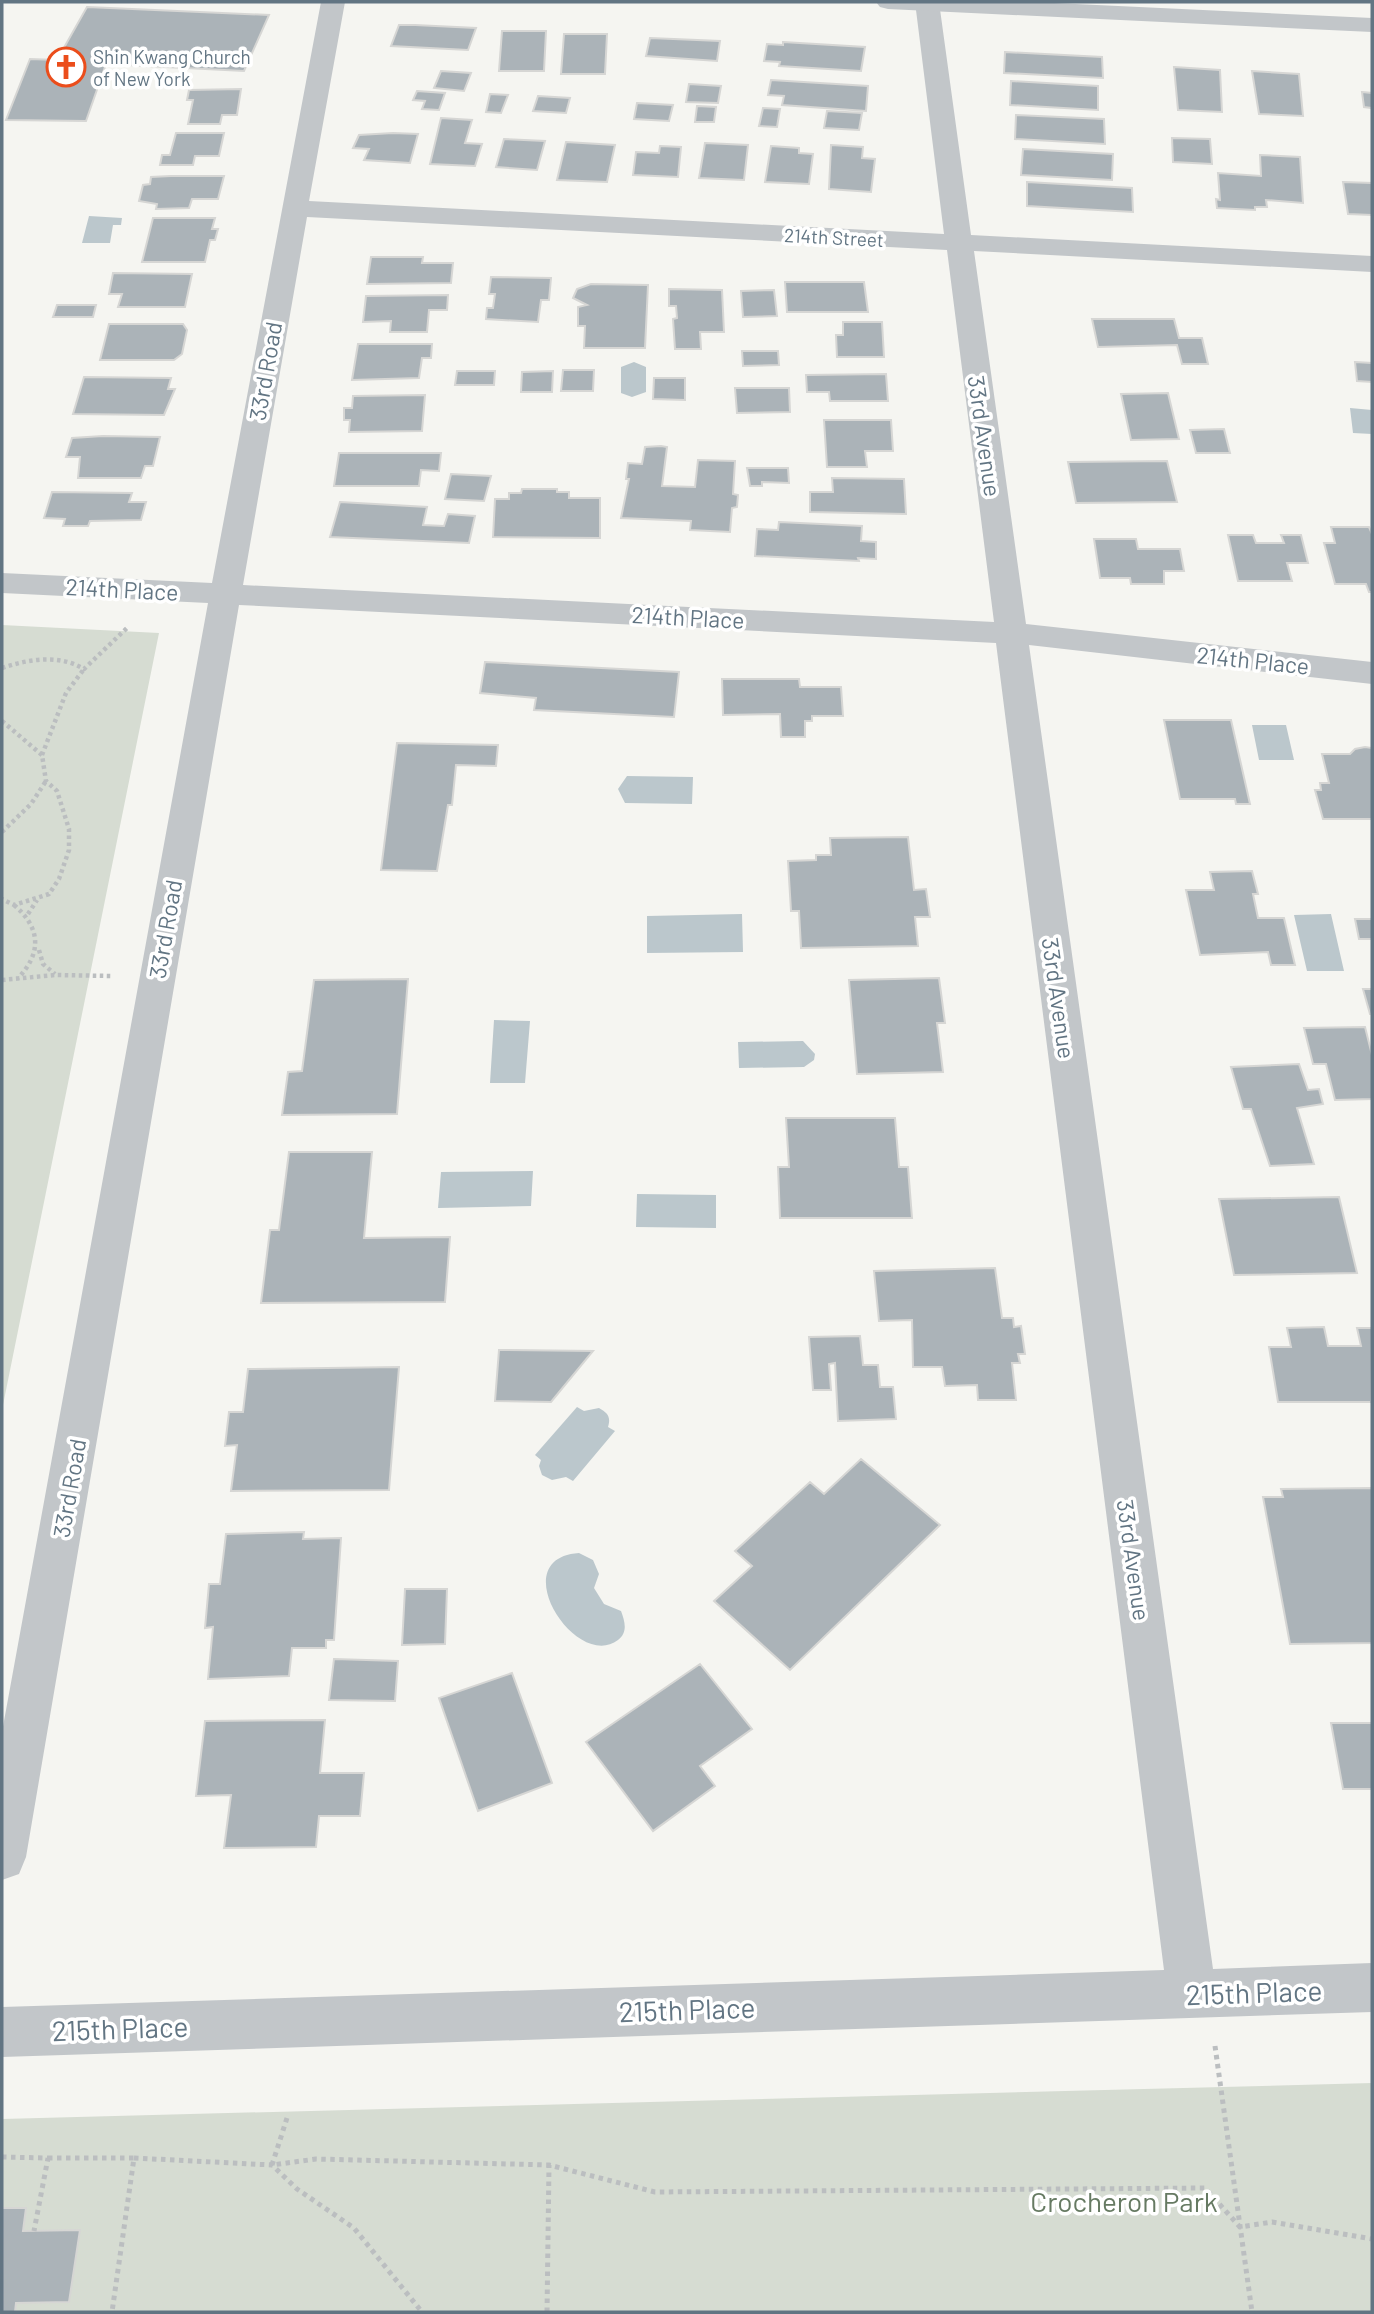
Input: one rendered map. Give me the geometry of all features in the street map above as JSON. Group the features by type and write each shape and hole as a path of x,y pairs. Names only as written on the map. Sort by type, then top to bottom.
{"street":[{"name":"33rd Road","path":"2,1857 97,1332 224,594 333,2"},
{"path":"888,2 1372,25"},
{"name":"33rd Avenue","path":"927,3 1199,1993"},
{"name":"214th Street","path":"295,208 1372,264"},
{"name":"214th Place","path":"2,583 1011,633 1372,674"},
{"name":"215th Place","path":"2,2032 1372,1989"}],"path":[{"path":"14,905 37,900 49,894 59,880 69,850 69,828 57,791 46,781 42,755 66,693 84,670 119,636"},
{"path":"2,668 30,661 55,661 78,665 84,670"},
{"path":"2,721 9,724 42,755"},
{"path":"2,832 31,804 46,781"},
{"path":"2,899 28,915 43,964 55,975"},
{"path":"28,915 37,900"},
{"path":"18,978 32,965 38,948"},
{"path":"2,980 55,975 156,977"},
{"path":"1199,1993 1252,2312"},
{"path":"272,2165 287,2118"},
{"path":"2,2157 134,2158 272,2165 316,2159 549,2165 655,2192 1205,2188 1240,2227"},
{"path":"34,2231 48,2158"},
{"path":"111,2312 134,2158"},
{"path":"272,2165 297,2189 354,2228 422,2312"},
{"path":"547,2312 549,2165"},
{"path":"1240,2227 1272,2222 1372,2239"}],"green space":[{"path":"2,625 159,633 2,1410"},
{"name":"Crocheron Park","path":"1372,2083 1372,2312 2,2312 2,2119"}],"shaded area":[{"path":"89,216 122,218 121,225 113,225 110,243 82,243"},
{"path":"634,362 646,367 646,392 632,397 621,393 621,367"},
{"path":"1350,408 1372,410 1372,434 1353,433"},
{"path":"1252,725 1286,725 1294,760 1259,760"},
{"path":"627,776 693,777 692,804 625,803 618,789"},
{"path":"742,914 743,952 647,953 647,916"},
{"path":"1331,914 1344,971 1307,971 1294,915"},
{"path":"494,1020 530,1021 525,1083 490,1083"},
{"path":"803,1041 815,1054 814,1060 804,1067 739,1068 738,1042"},
{"path":"533,1171 531,1206 438,1208 441,1172"},
{"path":"637,1194 716,1195 716,1228 636,1227"},
{"path":"577,1407 584,1411 599,1408 609,1418 608,1427 615,1431 573,1481 566,1477 552,1480 542,1475 539,1466 541,1460 535,1455"},
{"path":"579,1553 593,1560 599,1574 594,1588 604,1604 621,1611 624,1623 624,1630 618,1640 601,1646 583,1641 567,1628 554,1610 547,1591 547,1573 557,1559"}],"building":[{"name":"Shin Kwang Church of New York","path":"87,7 269,15 244,71 106,64 86,121 6,120 30,59 57,60"},
{"path":"399,25 476,28 468,50 391,46"},
{"path":"502,31 546,31 544,71 499,71"},
{"path":"564,34 607,34 605,74 561,74"},
{"path":"650,38 720,41 717,61 646,56"},
{"path":"783,42 865,47 861,71 779,66 780,62 764,61 767,44 783,45"},
{"path":"1005,52 1102,57 1103,78 1004,73"},
{"path":"1174,67 1220,70 1222,112 1178,110"},
{"path":"441,71 471,73 464,91 434,88"},
{"path":"1252,71 1299,74 1303,116 1259,114"},
{"path":"771,80 868,86 866,111 782,105 784,96 768,95"},
{"path":"1011,81 1098,86 1098,110 1010,105"},
{"path":"689,84 721,86 718,103 686,102"},
{"path":"241,89 237,115 222,115 220,124 188,124 193,100 187,100 189,90"},
{"path":"417,91 445,93 439,110 422,109 425,101 413,100"},
{"path":"1362,92 1372,93 1372,108 1364,107"},
{"path":"490,94 508,95 501,113 486,112"},
{"path":"538,96 570,98 566,113 533,111"},
{"path":"637,103 673,105 669,121 634,119"},
{"path":"697,106 716,107 714,122 695,122"},
{"path":"763,108 780,109 777,127 759,126"},
{"path":"827,111 862,113 859,130 824,128"},
{"path":"1016,115 1104,119 1105,144 1015,139"},
{"path":"441,118 472,120 465,143 482,144 475,166 430,164"},
{"path":"176,133 224,133 219,156 195,156 193,165 160,165 162,155 170,155"},
{"path":"418,134 410,163 364,160 369,149 353,148 359,135"},
{"path":"1172,138 1210,139 1212,164 1173,162"},
{"path":"504,139 545,141 537,170 496,167"},
{"path":"566,142 615,145 607,182 557,180"},
{"path":"705,143 748,145 744,180 699,178"},
{"path":"831,145 863,147 862,158 875,159 871,192 829,189"},
{"path":"660,146 681,147 678,177 633,175 636,152 659,153"},
{"path":"771,146 799,148 799,153 813,154 809,184 765,182"},
{"path":"1023,149 1113,154 1112,180 1021,175"},
{"path":"1260,155 1300,157 1303,203 1266,200 1267,207 1255,207 1255,210 1217,208 1216,199 1220,200 1218,173 1261,176"},
{"path":"224,176 218,199 192,199 189,208 156,209 157,204 139,201 143,185 150,184 151,177"},
{"path":"1027,182 1132,188 1133,212 1027,206"},
{"path":"1343,182 1372,183 1372,215 1348,214"},
{"path":"153,218 215,218 212,229 218,229 215,240 210,240 205,262 142,262"},
{"path":"371,257 423,257 422,263 453,263 451,283 367,284"},
{"path":"113,273 192,274 185,307 118,307 122,294 109,294"},
{"path":"491,277 551,278 549,300 541,300 538,322 486,319 487,308 493,308 495,294 489,294"},
{"path":"785,282 864,282 868,312 787,312"},
{"path":"591,284 648,285 645,348 584,348 585,326 578,326 578,307 587,305 573,298 577,289"},
{"path":"669,289 722,290 724,332 700,332 701,349 675,349 673,319 677,318 676,306 669,306"},
{"path":"774,290 777,316 743,317 741,291"},
{"path":"448,295 447,310 429,310 427,332 390,332 391,321 363,322 366,296"},
{"path":"57,305 96,305 93,317 53,317"},
{"path":"1092,319 1174,319 1179,338 1202,338 1208,364 1182,364 1177,345 1098,347"},
{"path":"843,322 882,322 884,357 837,357 836,335 843,335"},
{"path":"109,324 183,324 187,330 182,354 174,360 100,360"},
{"path":"358,344 432,344 431,358 422,358 419,378 352,380"},
{"path":"742,351 778,351 779,365 743,366"},
{"path":"1355,362 1372,363 1372,382 1357,381"},
{"path":"563,370 594,370 593,391 561,391"},
{"path":"457,371 495,371 494,385 455,385"},
{"path":"553,371 552,392 521,392 522,372"},
{"path":"886,374 888,401 830,401 829,392 807,392 806,375"},
{"path":"84,377 171,378 168,389 175,389 164,415 73,414"},
{"path":"654,378 685,378 685,400 653,399"},
{"path":"735,388 789,388 790,412 737,413"},
{"path":"1168,393 1179,439 1131,440 1121,394"},
{"path":"425,395 422,431 349,432 350,420 344,420 344,408 352,408 353,396"},
{"path":"824,420 891,420 893,451 865,451 867,467 827,467"},
{"path":"1224,429 1230,453 1196,453 1190,430"},
{"path":"160,437 153,466 145,466 141,478 78,478 80,457 66,457 72,438"},
{"path":"645,447 667,447 662,486 695,487 698,460 735,461 733,494 738,495 737,507 732,508 730,532 690,530 691,521 621,518 629,479 626,479 628,463 642,464"},
{"path":"339,453 441,453 439,471 421,470 419,486 334,486"},
{"path":"1167,461 1177,502 1076,503 1068,462"},
{"path":"747,468 788,468 789,483 762,482 762,486 750,486"},
{"path":"451,474 491,476 484,501 445,499"},
{"path":"832,478 904,479 906,514 810,512 810,492 833,492"},
{"path":"522,489 557,489 557,492 569,492 569,498 600,498 600,538 493,537 495,499 509,499 509,493 521,493"},
{"path":"52,492 132,493 129,502 146,502 141,520 90,521 88,526 63,526 65,519 44,518"},
{"path":"340,502 427,507 423,525 444,526 448,514 475,516 469,543 330,537"},
{"path":"779,522 862,526 861,541 876,542 876,559 858,558 859,561 755,556 757,529 778,530"},
{"path":"1331,527 1369,527 1372,534 1372,592 1369,592 1366,584 1335,584 1324,543 1335,543"},
{"path":"1228,535 1253,535 1256,543 1284,543 1281,535 1301,535 1308,563 1287,563 1292,581 1238,581"},
{"path":"1094,539 1136,539 1138,549 1180,549 1184,571 1164,571 1164,584 1131,584 1130,578 1100,578"},
{"path":"485,662 679,672 674,717 534,710 536,698 480,693"},
{"path":"722,679 799,679 800,687 841,687 843,716 812,716 812,721 805,721 805,737 781,737 780,714 723,715"},
{"path":"1164,720 1231,720 1250,804 1236,804 1235,799 1180,799"},
{"path":"397,743 498,745 496,766 456,765 452,805 448,805 437,871 381,870"},
{"path":"1372,748 1372,819 1323,819 1315,790 1321,790 1320,783 1329,783 1322,754 1350,754 1355,749"},
{"path":"908,837 914,890 926,889 930,917 915,917 918,946 801,948 799,911 791,911 788,861 816,860 816,855 831,855 830,838"},
{"path":"1252,871 1258,894 1253,894 1258,918 1284,918 1295,965 1271,965 1268,952 1200,955 1186,890 1214,890 1210,872"},
{"path":"1355,919 1372,919 1372,939 1359,939"},
{"path":"939,978 945,1023 937,1023 943,1072 857,1074 849,980"},
{"path":"408,979 397,1114 282,1115 288,1072 302,1071 314,980"},
{"path":"1363,989 1372,989 1372,1014 1370,1014"},
{"path":"1365,1027 1372,1055 1372,1099 1335,1100 1326,1064 1313,1064 1304,1028"},
{"path":"1299,1064 1308,1090 1319,1089 1323,1104 1297,1108 1314,1164 1270,1166 1251,1109 1243,1109 1231,1067"},
{"path":"786,1118 895,1118 899,1167 908,1167 912,1218 780,1218 778,1167 789,1167"},
{"path":"289,1152 372,1152 364,1238 450,1237 445,1302 261,1303 270,1230 279,1230"},
{"path":"1339,1197 1357,1273 1234,1275 1219,1199"},
{"path":"995,1268 1002,1318 1013,1318 1014,1327 1021,1326 1025,1354 1018,1354 1020,1363 1012,1363 1016,1400 978,1400 977,1385 945,1386 942,1367 913,1367 912,1320 879,1321 874,1271"},
{"path":"1324,1327 1328,1346 1361,1346 1357,1328 1372,1328 1371,1402 1278,1402 1269,1347 1291,1347 1287,1328"},
{"path":"860,1336 863,1365 878,1365 880,1387 893,1387 896,1419 838,1421 835,1363 829,1364 831,1390 813,1390 809,1337"},
{"path":"499,1350 593,1351 551,1402 495,1401"},
{"path":"399,1367 389,1490 231,1491 237,1445 225,1446 229,1412 243,1412 248,1369"},
{"path":"861,1459 940,1525 790,1670 714,1601 752,1566 735,1551 810,1482 824,1494"},
{"path":"1372,1488 1372,1643 1290,1644 1263,1497 1283,1497 1281,1489"},
{"path":"304,1532 303,1539 341,1538 334,1640 326,1640 326,1648 292,1648 289,1676 208,1679 213,1627 205,1628 209,1584 220,1584 226,1534"},
{"path":"405,1589 447,1589 445,1644 402,1645"},
{"path":"334,1659 398,1661 395,1701 329,1700"},
{"path":"700,1664 752,1729 700,1766 715,1786 653,1831 586,1742"},
{"path":"512,1673 552,1783 478,1811 439,1698"},
{"path":"325,1720 320,1773 364,1773 360,1816 319,1816 316,1847 224,1848 231,1795 196,1796 205,1721"},
{"path":"1331,1723 1372,1723 1372,1789 1343,1789"},
{"path":"2,2208 26,2208 23,2231 80,2230 69,2302 16,2303 15,2312 2,2312"}],"place":[{"name":"Shin Kwang Church of New York","path":"66,67"}]}
